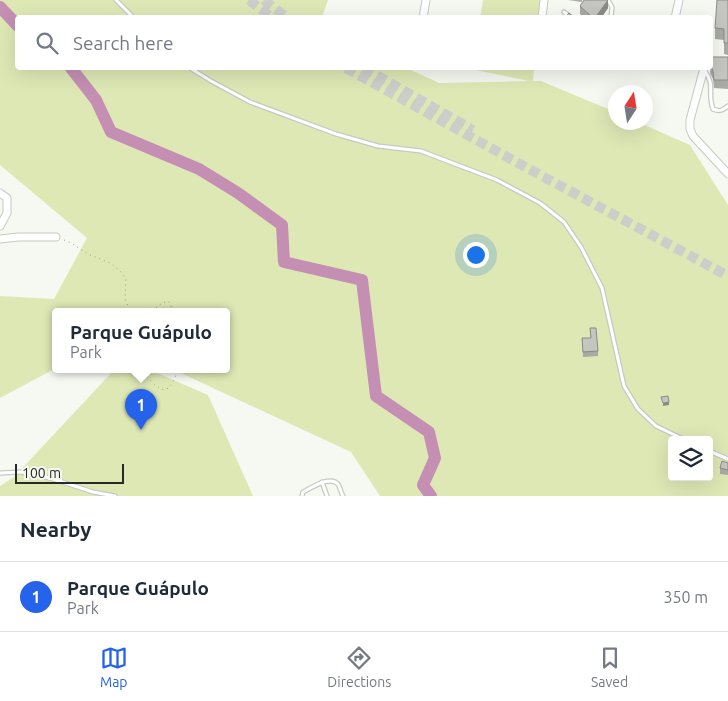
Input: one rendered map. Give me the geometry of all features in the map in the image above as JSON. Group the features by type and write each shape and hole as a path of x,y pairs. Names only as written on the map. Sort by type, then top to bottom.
{"street":[{"path":"424,15 426,0"},
{"path":"542,15 544,0"},
{"path":"676,15 678,0"},
{"path":"703,70 690,120 690,129 693,136 728,174"},
{"path":"0,193 7,198 7,213 0,226"},
{"path":"0,239 56,237"}],"lane":[{"path":"116,0 131,15"},
{"path":"608,0 612,7 612,15"},
{"path":"564,12 568,15"},
{"path":"193,70 250,102 336,134 378,146 421,151 498,180 540,204 564,222 581,247 602,288 624,386 638,409 656,426 677,436"},
{"path":"704,70 709,76 711,83 711,104 713,109 718,111 728,106"},
{"path":"713,453 728,459"},
{"path":"0,473 22,472 114,496"},
{"path":"322,482 327,496"},
{"path":"302,496 303,492 322,482 334,482 338,485 343,496"}],"path":[{"path":"56,237 110,263 120,271 126,280 125,299 129,308"},
{"path":"156,308 168,301 172,308"},
{"path":"140,373 164,390 171,386 177,373"}],"green space":[{"path":"0,0 328,0 323,15 15,15 15,70 411,70 439,83 529,81 476,70 534,70 533,81 541,81 608,109 608,130 653,129 690,145 728,205 728,496 380,496 351,452 181,373 230,373 230,308 52,308 52,370 0,398 0,296 54,299 87,238 0,165"},
{"path":"483,0 543,0 541,15 480,15"},
{"path":"111,373 157,373 208,395 253,496 0,496 0,486 14,477"}],"building":[{"path":"584,0 608,0 597,15 590,15 580,6"},
{"path":"717,0 728,0 728,43 724,43 724,29 715,28"},
{"path":"713,57 728,57 728,80 714,80"},
{"path":"590,328 596,328 598,351 583,352 582,338 591,338"},
{"path":"668,396 669,402 663,403 661,397"},
{"path":"722,461 728,463 728,470 720,468"}],"waterway":[{"path":"0,7 15,23"},
{"path":"73,70 96,100 111,132 199,169 238,193 282,225 284,262 362,280 376,396 429,432 435,458 423,485 431,496"}],"tunnel":[{"path":"249,0 268,15"},
{"path":"264,0 283,15"},
{"path":"350,70 728,276"},
{"path":"368,70 473,130"}],"place":[{"name":"Parque Guápulo","path":"141,430"}]}
